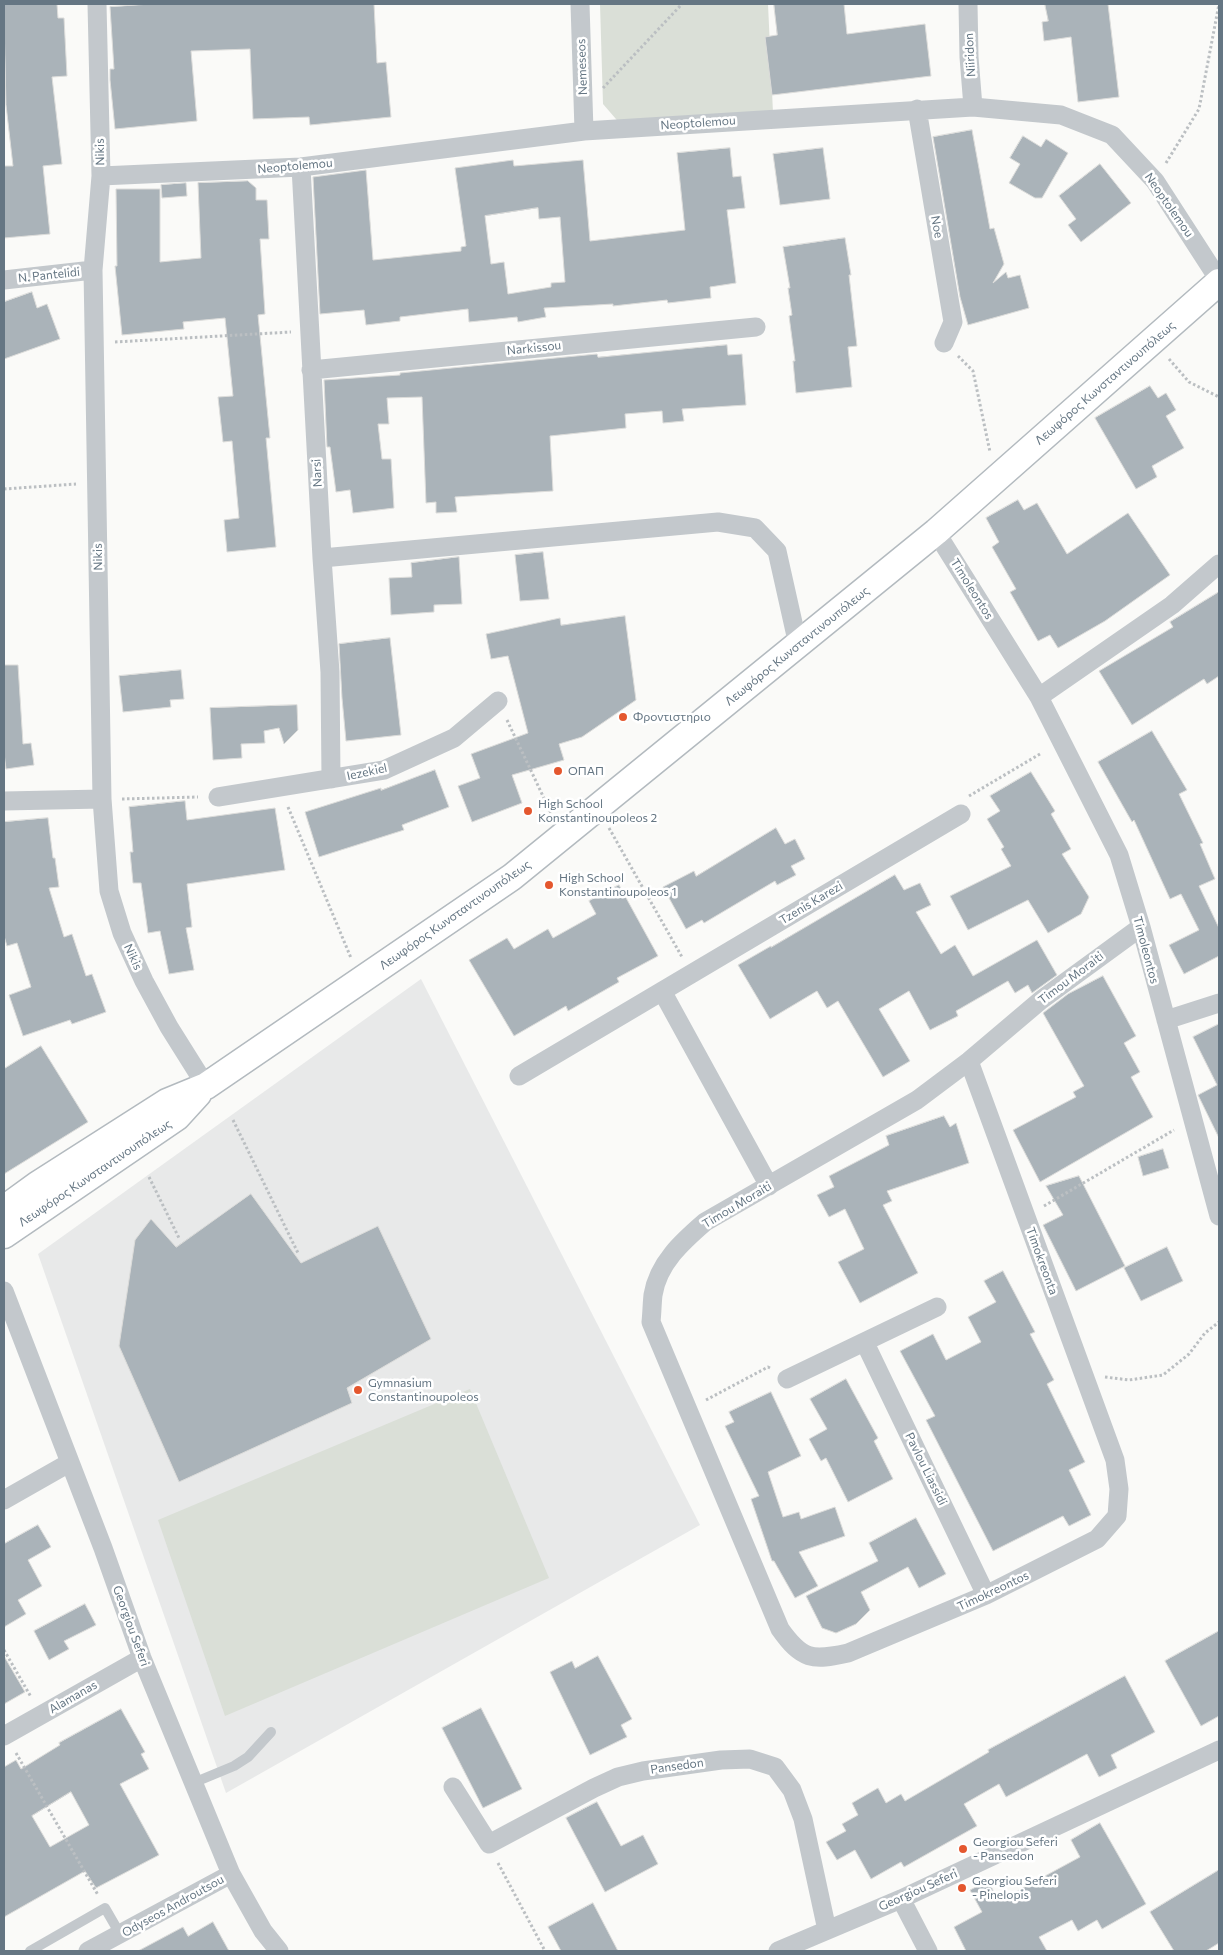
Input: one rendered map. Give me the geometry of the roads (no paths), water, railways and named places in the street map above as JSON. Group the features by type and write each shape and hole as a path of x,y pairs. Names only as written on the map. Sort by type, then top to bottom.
{"street":[{"name":"Nikis","path":"97,4 101,176 93,270 102,799 109,891 122,933 144,981 206,1086"},
{"name":"Nemeseos","path":"580,4 584,131"},
{"name":"Niiridon","path":"968,4 969,57 973,107"},
{"name":"Neoptolemou","path":"101,176 301,167 584,131 916,109 973,107 1061,115 1112,135 1155,181 1219,281"},
{"name":"Noe","path":"916,109 953,322 944,343"},
{"name":"Narsi","path":"301,167 311,370 330,672 331,779"},
{"name":"N. Pantelidi","path":"4,280 93,270"},
{"name":"Λεωφόρος Κωνσταντινουπόλεως","path":"4,1209 37,1185 167,1102 206,1086 512,877 936,532 1219,281"},
{"name":"Narkissou","path":"311,370 756,327"},
{"path":"322,558 718,522 755,528 777,551 798,645"},
{"name":"Timoleontos","path":"936,532 1039,697 1119,854 1219,1216"},
{"path":"1039,697 1172,605 1219,564"},
{"name":"Iezekiel","path":"218,797 384,770 454,738 498,701"},
{"path":"4,801 102,799"},
{"name":"Tzenis Karezi","path":"518,1076 961,814"},
{"name":"Timou Moraiti","path":"803,1655 792,1646 780,1630 652,1322 653,1293 664,1266 680,1244 705,1222 917,1100 969,1062 1041,1000 1140,927"},
{"path":"662,992 769,1186"},
{"path":"1166,1020 1219,1003"},
{"name":"Timokreonta","path":"969,1062 1115,1460"},
{"name":"Λεωφόρος Κωνσταντινουπόλεως","path":"4,1235 177,1117 206,1086"},
{"name":"Georgiou Seferi","path":"4,1291 103,1548 142,1658 193,1783 231,1874 263,1931 278,1951"},
{"path":"787,1379 937,1307"},
{"name":"Pavlou Liassidi","path":"865,1342 986,1595"},
{"name":"Timokreontos","path":"803,1655 825,1658 848,1653 986,1595 1097,1539 1117,1516 1119,1489 1115,1460"},
{"path":"4,1500 69,1463"},
{"name":"Alamanas","path":"4,1736 142,1658"},
{"name":"Georgiou Seferi","path":"778,1951 901,1898 1219,1750"},
{"name":"Pansedon","path":"453,1788 489,1844 618,1777 644,1771 711,1761 750,1759 775,1767 792,1790 803,1819 827,1930"},
{"name":"Odyseos Androutsou","path":"88,1951 231,1874"},
{"path":"901,1898 928,1951"}],"lane":[{"path":"193,1783 234,1766 248,1757 271,1732"},
{"path":"30,1951 105,1908 120,1934"}],"place":[{"name":"Φροντιστηριο","path":"623,717"},
{"name":"ΟΠΑΠ","path":"558,771"},
{"name":"High School Konstantinoupoleos 2","path":"528,811"},
{"name":"High School Konstantinoupoleos 1","path":"549,885"},
{"name":"Gymnasium Constantinoupoleos","path":"358,1390"},
{"name":"Georgiou Seferi - Pansedon","path":"963,1849"},
{"name":"Georgiou Seferi - Pinelopis","path":"962,1888"}]}
